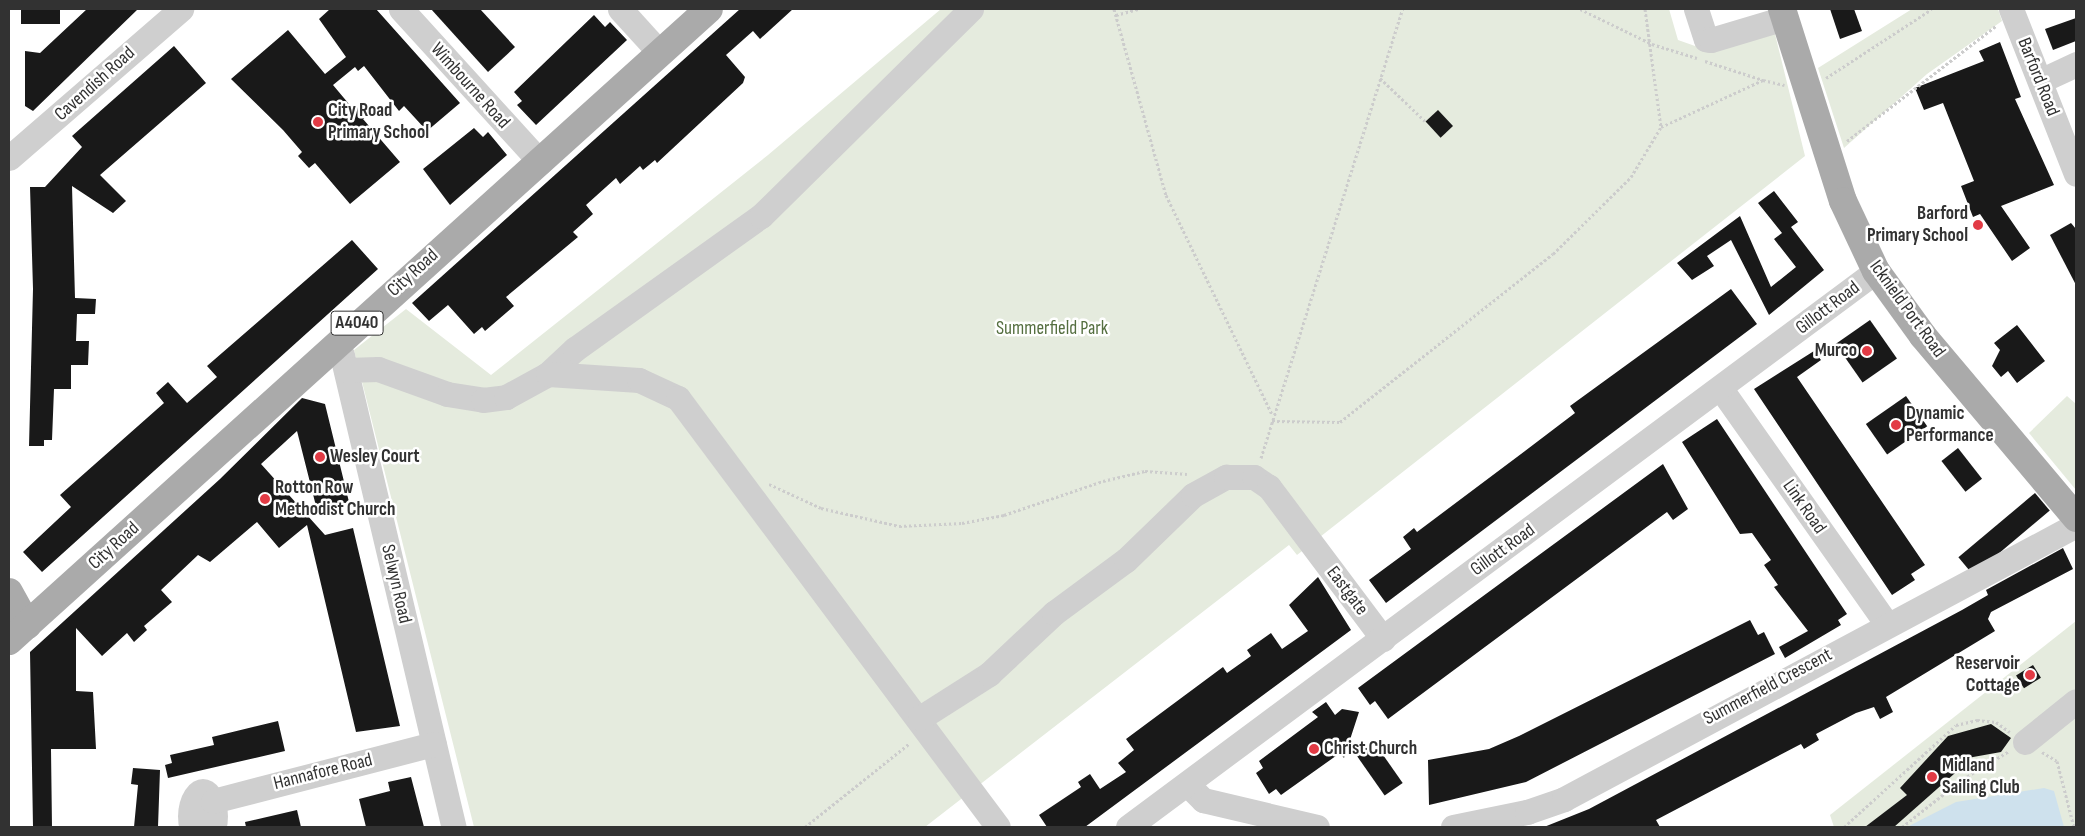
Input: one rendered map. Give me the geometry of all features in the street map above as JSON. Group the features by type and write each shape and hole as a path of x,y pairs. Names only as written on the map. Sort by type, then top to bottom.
{"main road":[{"name":"City Road","path":"18,633 339,340 709,9"},
{"name":"Icknield Port Road","path":"1783,14 1828,156 1876,271 1923,336 2076,518"},
{"path":"9,592 18,633"}],"street":[{"name":"Cavendish Road","path":"9,158 181,9"},
{"name":"Wimbourne Road","path":"401,9 540,162"},
{"path":"620,9 660,53"},
{"path":"346,370 378,369 446,394 483,400 506,397 548,374 575,349 761,216 971,9"},
{"path":"1696,9 1706,38 1711,40 1783,14"},
{"name":"Barford Road","path":"2012,11 2076,174"},
{"path":"2040,81 2076,64"},
{"name":"Gillott Road","path":"1128,827 1721,389 1876,271"},
{"name":"Selwyn Road","path":"339,340 454,827"},
{"path":"548,374 615,375 664,389 690,411 920,718 972,794 998,827"},
{"name":"Link Road","path":"1721,389 1887,624"},
{"path":"920,718 989,674 1054,612 1126,560 1207,484 1226,477 1254,477"},
{"name":"Eastgate","path":"1254,477 1269,487 1383,639"},
{"name":"Summerfield Crescent","path":"1453,827 1527,812 1564,799 1887,624 2076,526"},
{"path":"2024,742 2076,700"},
{"name":"Hannafore Road","path":"213,800 434,744"},
{"path":"1187,784 1203,800 1317,827"}],"path":[{"path":"1114,9 1166,195 1272,415"},
{"path":"1116,15 1138,9"},
{"path":"1254,477 1272,421 1272,415 1403,9"},
{"path":"1580,9 1652,44 1763,80 1805,84 1842,71 1932,9"},
{"path":"1644,9 1652,44 1661,127"},
{"path":"1828,156 2012,11"},
{"path":"1380,78 1425,121"},
{"path":"1272,421 1340,422 1553,254 1631,177 1661,127 1763,80"},
{"path":"734,468 821,508 899,526 962,523 1004,515 1103,481 1145,471 1190,474"},
{"path":"805,827 917,738 920,718"},
{"path":"1844,827 1956,725 1976,720 1996,722 2024,742 2057,761 2074,827"},
{"path":"1902,827 1963,779 2024,742"}],"green space":[{"name":"Summerfield Park","path":"941,9 1669,9 1678,40 1695,46 1774,30 1805,156 1297,555 1289,545 925,827 474,827 354,350 406,309 491,375 768,155"},
{"path":"1912,9 1998,9 2002,21 1927,74 1844,148 1818,68"},
{"path":"2067,396 2076,404 2076,490 2029,433"},
{"path":"2076,621 2076,827 1834,827 1830,815"}],"water":[{"path":"2044,788 2054,791 2064,827 1907,827 1956,802"}],"building":[{"path":"21,9 60,9 60,24 21,24"},
{"path":"87,9 138,9 33,111 25,106 25,51 40,53"},
{"path":"330,9 376,9 460,103 427,131 404,106 399,111 364,66 358,71 355,67 333,85 354,110 362,103 371,113 363,119 400,162 350,204 315,163 309,168 298,156 302,152 283,130 231,79 288,30 325,74 346,57 319,19"},
{"path":"431,9 480,9 515,47 488,72"},
{"path":"740,9 793,9 760,39 753,31 726,55 745,77 743,83 657,163 655,160 643,170 640,166 620,184 616,178 586,205 593,214 573,232 578,237 506,297 514,306 485,331 482,327 474,334 448,305 429,321 412,303"},
{"path":"1830,9 1854,9 1862,31 1840,39"},
{"path":"594,15 605,27 610,22 627,40 536,125 517,105 522,101 514,92"},
{"path":"2076,18 2076,41 2053,50 2045,29"},
{"path":"2000,42 2021,97 2015,99 2054,185 2001,206 2030,248 2012,261 1980,214 1973,217 1961,186 1974,181 1943,103 1924,110 1915,88 1984,61 1979,51"},
{"path":"174,46 206,83 100,175 126,201 113,213 72,186 75,298 96,299 95,314 77,314 76,341 89,341 88,365 71,365 71,389 54,389 52,440 44,440 44,446 29,446 33,289 30,187 45,187 82,147 72,136"},
{"path":"1438,110 1453,126 1441,138 1426,122"},
{"path":"474,128 483,137 488,132 507,155 450,205 423,169"},
{"path":"1774,191 1798,222 1791,227 1824,270 1769,315 1731,240 1707,256 1714,266 1692,280 1677,263 1740,216 1771,287 1796,267 1774,239 1782,233 1758,203"},
{"path":"2071,223 2076,229 2076,285 2050,235"},
{"path":"352,240 378,269 42,572 23,552 71,507 60,495 164,403 156,393 168,382 187,403 217,377 207,366"},
{"path":"1731,289 1757,324 1386,603 1369,580 1411,549 1403,537 1414,528 1417,532 1513,460 1575,413 1570,406"},
{"name":"Murco","path":"1870,320 1897,359 1863,383 1836,344"},
{"path":"2017,325 2045,361 2017,383 2008,371 2001,377 1992,366 2000,350 1994,343"},
{"path":"1814,351 1821,360 1797,377 1925,565 1911,574 1915,580 1892,595 1754,389"},
{"name":"Dynamic Performance","path":"1906,396 1927,426 1887,454 1866,424"},
{"path":"302,398 325,404 349,502 317,510 297,431 261,464 325,535 353,528 400,726 356,732 307,525 279,548 257,522 210,562 198,555 161,590 172,602 144,626 147,630 134,642 127,633 102,656 76,628 76,691 93,692 96,749 51,749 52,827 33,827 30,652 220,479"},
{"path":"1717,419 1847,614 1838,620 1841,625 1785,658 1779,647 1808,631 1774,587 1778,585 1764,565 1771,560 1752,533 1740,534 1682,442"},
{"path":"1958,448 1982,479 1965,492 1941,461"},
{"path":"1663,464 1688,509 1673,520 1667,512 1388,719 1375,701 1370,705 1358,688"},
{"path":"2035,493 2050,511 1973,575 1958,557"},
{"path":"2063,548 2073,569 1991,612 1988,619 1995,631 1886,697 1893,712 1880,719 1874,707 1856,713 1816,734 1819,740 1804,749 1801,744 1656,820 1660,827 1544,827 1589,809 1962,610 1988,595 1986,590"},
{"path":"1318,577 1351,630 1085,827 1047,827 1039,815 1081,787 1078,782 1090,774 1100,789 1126,772 1118,763 1134,750 1126,739 1223,667 1227,673 1251,656 1247,650 1271,633 1282,649 1308,631 1289,605"},
{"path":"1750,620 1758,635 1764,632 1775,654 1526,782 1429,805 1428,760 1489,749 1519,736"},
{"name":"Reservoir Cottage","path":"2033,665 2041,678 2024,688 2016,676"},
{"name":"Christ Church","path":"1326,702 1335,715 1342,709 1359,712 1344,758 1340,753 1281,795 1276,789 1269,794 1256,773 1263,768 1259,761 1318,717 1312,712"},
{"path":"278,721 285,751 168,778 165,765 172,763 170,755 214,745 212,737"},
{"name":"Midland Sailing Club","path":"1991,724 2011,738 2001,752 1962,759 1963,766 1894,827 1865,827 1907,795 1900,788 1948,736"},
{"path":"1374,742 1403,783 1385,796 1356,755"},
{"path":"133,768 160,770 158,827 134,827 138,785 131,784"},
{"path":"411,777 424,827 366,827 359,799 390,791 388,782"},
{"path":"297,810 301,827 246,827 245,822"}],"place":[{"name":"City Road Primary School","path":"318,122"},
{"name":"Barford Primary School","path":"1978,225"},
{"name":"Murco","path":"1867,351"},
{"name":"Dynamic Performance","path":"1896,425"},
{"name":"Wesley Court","path":"320,457"},
{"name":"Rotton Row Methodist Church","path":"265,499"},
{"name":"Reservoir Cottage","path":"2030,675"},
{"name":"Christ Church","path":"1314,749"},
{"name":"Midland Sailing Club","path":"1932,777"}]}
